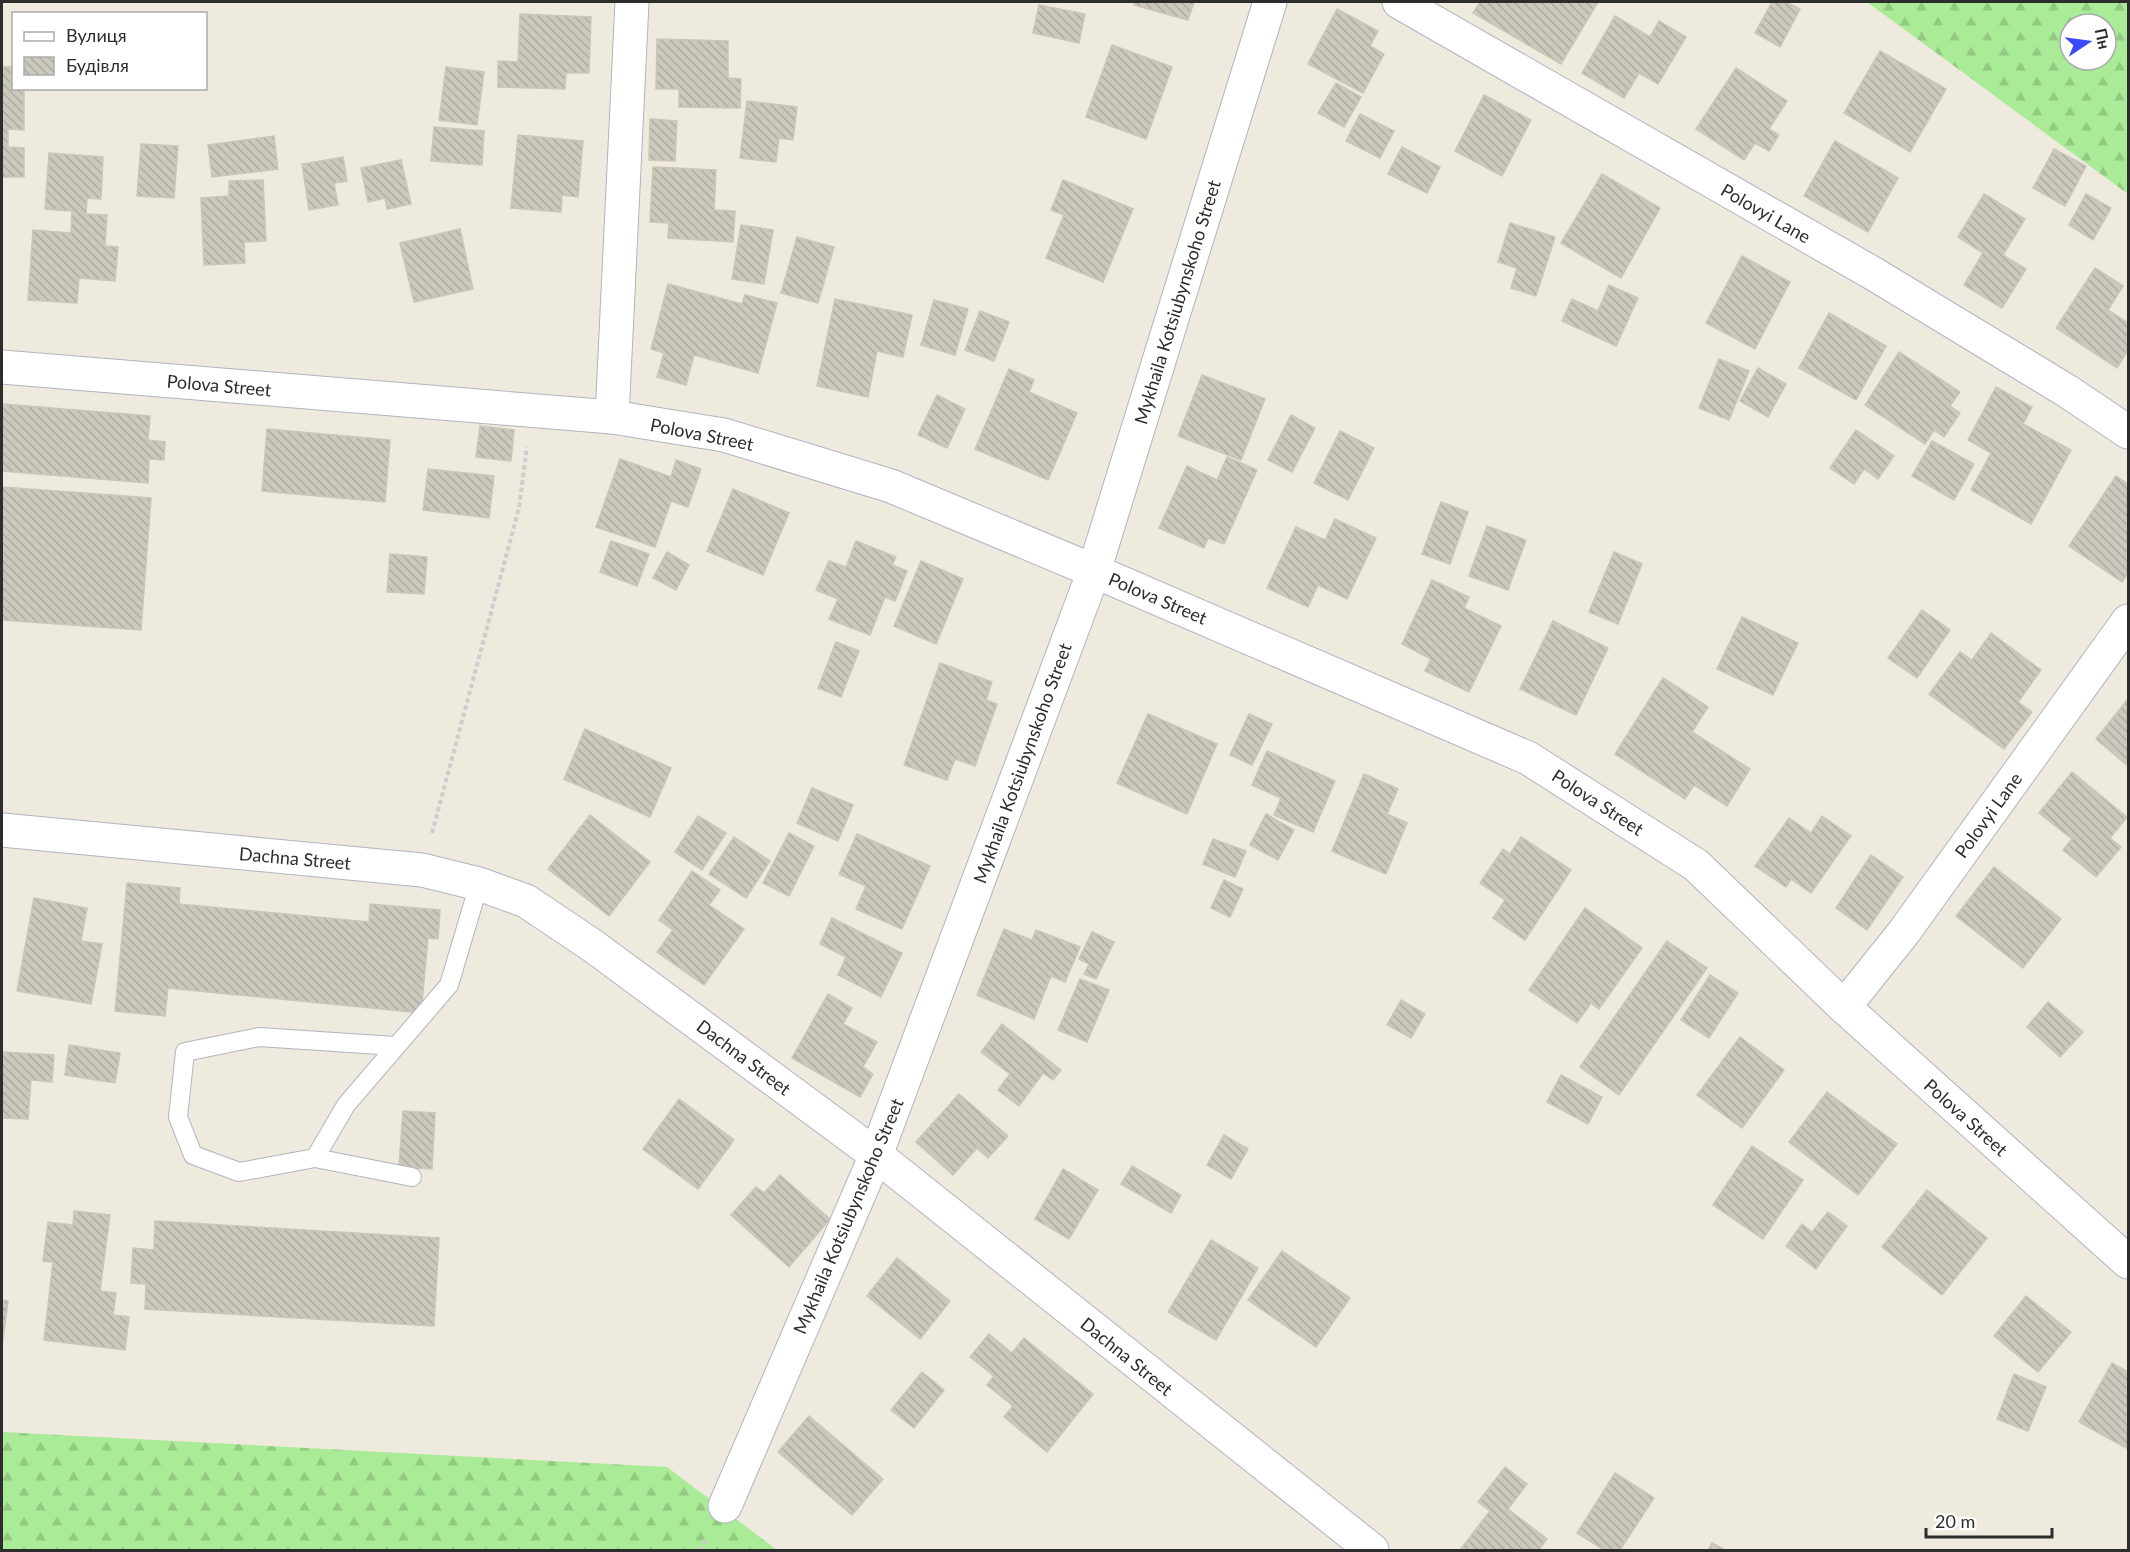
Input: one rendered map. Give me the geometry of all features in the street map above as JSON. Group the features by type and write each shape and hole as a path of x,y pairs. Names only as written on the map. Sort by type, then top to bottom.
{"street":[{"path":"612,417 632,2"},
{"name":"Mykhaila Kotsiubynskoho Street","path":"725,1506 876,1155 1094,571 1270,2"},
{"name":"Polovyi Lane","path":"1398,2 1874,274 2067,391 2128,432"},
{"name":"Polova Street","path":"2,367 612,417 724,435 891,486 1094,571 1528,758 1696,865 1844,1007 2128,1262"},
{"name":"Polovyi Lane","path":"1844,1007 1904,932 2128,621"},
{"name":"Dachna Street","path":"2,830 422,870 479,884 526,901 593,946 876,1155 1372,1551"}],"lane":[{"path":"315,1158 346,1105 449,985 479,884"},
{"path":"395,1046 258,1037 185,1052 178,1117 193,1155 239,1172 315,1158 412,1177"}],"path":[{"path":"422,870 519,508 532,411"}],"green space":[{"path":"1867,2 2128,2 2128,194"},
{"path":"2,1432 667,1467 777,1550 2,1550"}],"building":[{"path":"1135,2 1194,2 1188,20 1134,5"},
{"path":"1480,2 1598,2 1561,64 1473,13"},
{"path":"1772,2 1786,2 1800,9 1780,47 1755,33"},
{"path":"1039,5 1085,14 1079,43 1033,33"},
{"path":"1337,9 1378,31 1370,46 1384,54 1363,93 1308,64"},
{"path":"520,14 591,17 589,73 566,73 565,89 498,87 498,61 518,62"},
{"path":"1615,16 1650,37 1659,21 1686,37 1658,84 1639,73 1624,98 1582,73"},
{"path":"657,39 728,41 728,78 741,79 740,108 679,107 679,89 656,89"},
{"path":"1112,45 1172,67 1146,139 1086,117"},
{"path":"1880,51 1946,89 1910,152 1844,113"},
{"path":"2,67 11,67 12,90 24,90 24,130 8,129 8,147 24,148 24,177 2,177"},
{"path":"446,67 484,72 477,125 439,120"},
{"path":"1736,68 1787,101 1769,129 1779,135 1769,151 1755,143 1744,160 1696,129"},
{"path":"1336,83 1361,97 1344,127 1318,113"},
{"path":"1484,95 1531,120 1502,176 1455,151"},
{"path":"747,101 797,107 793,140 779,138 776,162 740,158"},
{"path":"1360,114 1394,131 1380,158 1346,141"},
{"path":"650,119 677,121 675,161 649,160"},
{"path":"434,127 484,131 482,165 431,161"},
{"path":"518,135 583,141 578,197 562,195 561,212 511,208"},
{"path":"274,136 278,169 212,177 208,145"},
{"path":"1835,141 1898,178 1868,232 1804,196"},
{"path":"141,144 178,146 174,198 137,196"},
{"path":"1402,147 1440,167 1427,193 1388,174"},
{"path":"2054,149 2086,166 2065,206 2033,188"},
{"path":"49,153 103,157 101,199 87,198 86,214 107,215 105,246 118,247 115,281 79,278 77,303 28,300 33,230 71,233 72,211 45,209"},
{"path":"343,157 347,181 334,183 338,205 309,210 302,164"},
{"path":"401,160 411,204 387,209 385,198 368,202 361,168"},
{"path":"653,167 716,170 714,210 735,211 733,242 668,238 669,223 650,222"},
{"path":"1602,174 1660,208 1621,278 1561,243"},
{"path":"263,180 266,241 244,242 245,263 204,265 201,198 229,196 229,181"},
{"path":"1063,180 1133,209 1103,282 1046,258 1064,215 1051,210"},
{"path":"1984,194 2025,219 2003,255 2026,269 2002,308 1964,285 1983,253 1958,237"},
{"path":"2086,194 2111,208 2093,240 2069,225"},
{"path":"1510,223 1555,237 1536,296 1511,288 1517,268 1498,262"},
{"path":"741,225 773,230 764,284 732,279"},
{"path":"460,229 473,289 414,302 400,243"},
{"path":"797,237 834,247 818,303 781,293"},
{"path":"1742,256 1790,282 1755,349 1706,323"},
{"path":"2095,268 2123,286 2108,310 2128,323 2128,350 2117,368 2056,328"},
{"path":"668,284 742,304 745,295 777,303 758,373 694,355 686,385 657,377 664,353 651,349"},
{"path":"1609,285 1638,298 1616,346 1562,321 1572,299 1598,311"},
{"path":"835,299 912,315 903,357 877,351 868,397 817,386"},
{"path":"934,300 968,309 955,355 921,345"},
{"path":"980,311 1009,322 994,361 965,350"},
{"path":"1829,313 1886,346 1856,400 1799,368"},
{"path":"1899,352 1960,392 1950,406 1960,413 1944,437 1934,430 1925,444 1865,405"},
{"path":"1719,359 1749,371 1729,420 1699,408"},
{"path":"1758,368 1786,384 1768,417 1740,401"},
{"path":"1009,369 1034,380 1029,392 1077,413 1048,480 975,449"},
{"path":"1202,375 1265,399 1241,460 1178,436"},
{"path":"1996,387 2032,407 2023,424 2071,450 2031,524 1971,490 1991,453 1968,440"},
{"path":"937,395 965,409 947,448 918,435"},
{"path":"2,404 150,416 148,440 165,442 164,460 149,459 148,483 2,471"},
{"path":"1291,415 1315,428 1292,472 1268,460"},
{"path":"480,426 514,430 511,461 476,457"},
{"path":"267,429 390,440 385,502 262,491"},
{"path":"1856,430 1894,456 1878,479 1864,469 1854,484 1830,468"},
{"path":"1340,431 1374,448 1348,500 1314,483"},
{"path":"1932,441 1974,464 1954,500 1912,476"},
{"path":"1227,457 1257,470 1224,544 1208,538 1204,548 1159,528 1187,466 1217,480"},
{"path":"620,459 671,477 676,460 701,469 688,507 671,501 655,547 596,527"},
{"path":"428,469 494,476 489,518 423,510"},
{"path":"2116,476 2128,484 2128,573 2122,582 2069,546"},
{"path":"2,487 151,498 141,630 2,620"},
{"path":"733,489 789,513 763,575 707,551"},
{"path":"1441,502 1468,512 1450,564 1422,554"},
{"path":"1335,519 1376,538 1347,599 1318,585 1308,607 1267,588 1296,527 1325,540"},
{"path":"1487,526 1526,540 1508,590 1469,576"},
{"path":"611,541 649,554 637,586 600,572"},
{"path":"856,541 896,557 892,565 907,571 895,601 885,597 870,635 829,619 838,599 816,590 829,561 846,567"},
{"path":"667,552 689,565 676,590 653,578"},
{"path":"1614,552 1642,564 1618,624 1589,612"},
{"path":"390,554 427,557 424,594 387,592"},
{"path":"921,561 963,579 936,644 894,626"},
{"path":"1432,580 1469,597 1464,608 1501,626 1469,692 1425,671 1431,659 1402,644"},
{"path":"1922,610 1950,630 1917,678 1888,658"},
{"path":"1742,617 1798,643 1773,695 1717,669"},
{"path":"1553,621 1608,648 1576,715 1520,689"},
{"path":"1991,633 2041,670 2018,702 2032,712 2004,749 1929,694 1960,652 1972,660"},
{"path":"836,642 859,651 841,697 818,688"},
{"path":"940,663 992,682 986,700 997,704 975,766 955,759 947,780 904,765"},
{"path":"1663,678 1708,707 1692,732 1750,769 1727,806 1694,785 1685,799 1615,754"},
{"path":"2128,699 2128,766 2096,739"},
{"path":"1148,714 1217,744 1187,814 1117,783"},
{"path":"1249,714 1272,724 1252,765 1230,755"},
{"path":"585,729 671,768 650,817 564,779"},
{"path":"1267,751 1335,781 1313,832 1274,815 1281,798 1252,785"},
{"path":"2072,772 2127,817 2110,838 2121,847 2096,877 2063,850 2072,839 2039,813"},
{"path":"1364,774 1398,789 1387,814 1407,823 1386,874 1332,851"},
{"path":"812,788 853,805 838,841 797,823"},
{"path":"1266,814 1294,830 1278,860 1250,845"},
{"path":"590,815 650,862 609,916 548,869"},
{"path":"698,816 726,833 702,870 675,852"},
{"path":"1822,816 1851,836 1811,893 1791,879 1786,887 1755,866 1789,818 1811,833"},
{"path":"789,833 814,846 789,896 763,883"},
{"path":"857,834 930,866 902,929 856,909 866,886 839,874"},
{"path":"734,837 770,861 746,898 709,874"},
{"path":"1521,837 1571,870 1525,940 1493,918 1505,900 1480,883 1503,849 1510,854"},
{"path":"1213,839 1246,851 1235,877 1203,864"},
{"path":"1871,855 1903,877 1867,930 1836,908"},
{"path":"1994,867 2061,919 2023,968 1956,916"},
{"path":"692,871 720,890 709,905 744,929 704,985 657,952 673,930 659,920"},
{"path":"1224,880 1243,889 1230,917 1211,908"},
{"path":"127,883 180,888 179,904 369,922 370,904 440,910 438,939 428,938 421,1013 168,988 165,1016 115,1011"},
{"path":"34,898 87,908 81,941 102,944 91,1004 17,991"},
{"path":"1585,908 1642,948 1599,1009 1591,1003 1577,1023 1529,990"},
{"path":"832,918 902,953 881,997 838,975 846,957 820,944"},
{"path":"1004,929 1032,940 1036,930 1080,947 1065,982 1051,976 1034,1019 977,995"},
{"path":"1092,932 1114,942 1096,979 1084,974 1089,964 1079,959"},
{"path":"1667,941 1707,968 1619,1095 1580,1067"},
{"path":"1710,975 1738,993 1709,1038 1681,1020"},
{"path":"1080,979 1109,990 1087,1042 1058,1030"},
{"path":"828,994 852,1008 843,1024 877,1042 863,1067 873,1074 860,1097 792,1058"},
{"path":"1401,1000 1425,1014 1411,1038 1387,1025"},
{"path":"2048,1002 2083,1032 2060,1057 2027,1027"},
{"path":"1002,1024 1061,1070 1053,1080 1043,1073 1019,1106 998,1090 1010,1074 981,1052"},
{"path":"1740,1037 1784,1070 1742,1128 1697,1095"},
{"path":"69,1045 120,1053 115,1083 65,1075"},
{"path":"2,1052 54,1055 52,1082 31,1080 28,1119 2,1118"},
{"path":"1561,1075 1602,1097 1588,1124 1547,1102"},
{"path":"1827,1092 1897,1144 1858,1195 1789,1142"},
{"path":"959,1094 1008,1136 988,1158 977,1148 953,1175 916,1142"},
{"path":"679,1099 734,1140 698,1189 643,1149"},
{"path":"403,1111 435,1113 432,1169 399,1167"},
{"path":"1224,1135 1248,1149 1231,1179 1207,1165"},
{"path":"1752,1146 1803,1180 1763,1239 1713,1205"},
{"path":"1132,1166 1181,1195 1171,1213 1121,1184"},
{"path":"1063,1169 1098,1190 1069,1239 1035,1219"},
{"path":"780,1175 830,1219 789,1267 731,1215 756,1187 764,1193"},
{"path":"1927,1190 1987,1238 1942,1295 1882,1247"},
{"path":"74,1211 110,1215 100,1291 116,1293 113,1315 129,1317 125,1350 44,1340 53,1262 43,1261 48,1222 73,1225"},
{"path":"1828,1212 1847,1226 1816,1269 1786,1246 1802,1224 1812,1232"},
{"path":"155,1221 439,1238 434,1326 145,1309 146,1284 131,1283 133,1248 154,1250"},
{"path":"1211,1240 1258,1268 1216,1340 1168,1312"},
{"path":"1282,1251 1350,1298 1316,1347 1248,1300"},
{"path":"897,1258 950,1301 920,1339 867,1296"},
{"path":"2026,1296 2071,1332 2038,1372 1994,1336"},
{"path":"2,1300 8,1301 2,1347"},
{"path":"989,1334 1012,1353 1024,1338 1093,1394 1047,1452 1004,1417 1013,1406 987,1385 994,1376 970,1357"},
{"path":"2112,1363 2128,1372 2128,1449 2079,1422"},
{"path":"922,1372 944,1390 914,1428 891,1410"},
{"path":"2014,1374 2046,1387 2028,1431 1997,1419"},
{"path":"809,1416 883,1479 852,1515 778,1452"},
{"path":"1505,1467 1527,1484 1508,1509 1547,1539 1539,1550 1460,1550 1490,1511 1478,1502"},
{"path":"1615,1473 1654,1498 1620,1550 1604,1550 1577,1533"},
{"path":"1712,1543 1725,1550 1708,1550"}]}
